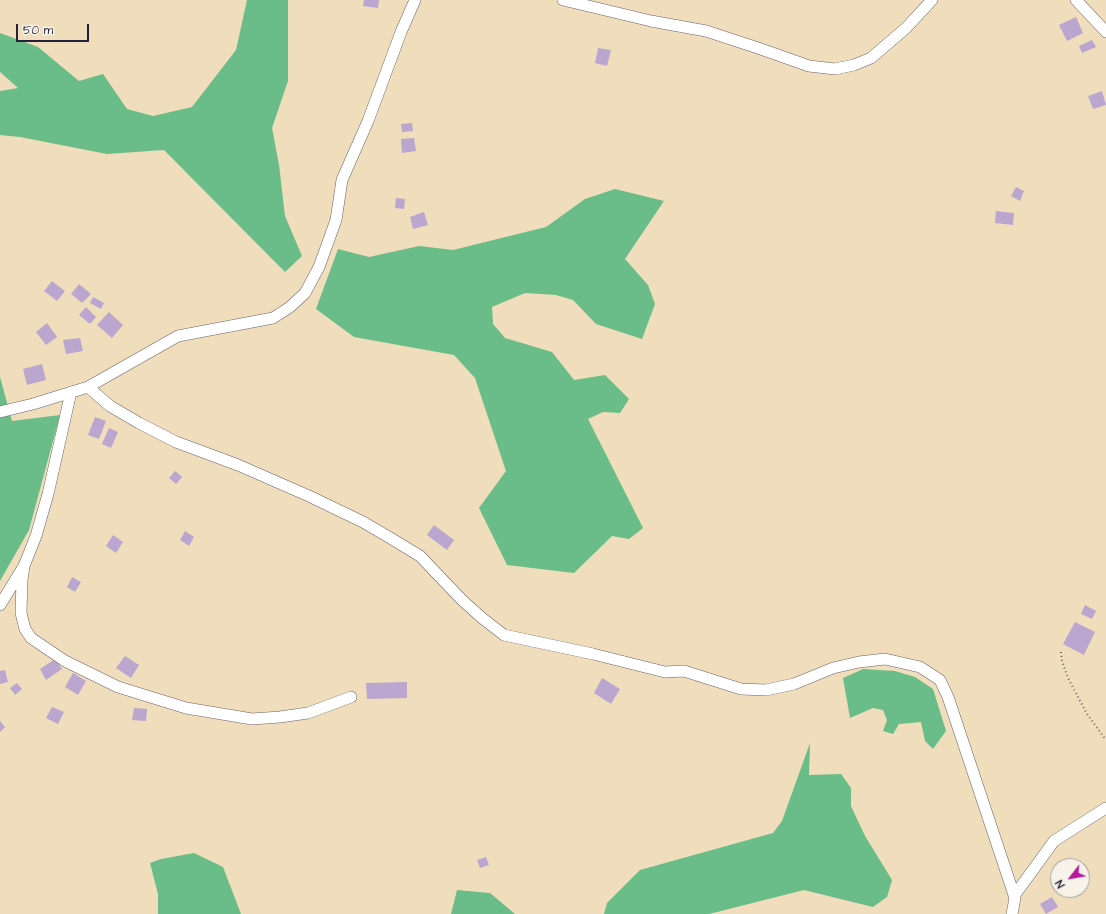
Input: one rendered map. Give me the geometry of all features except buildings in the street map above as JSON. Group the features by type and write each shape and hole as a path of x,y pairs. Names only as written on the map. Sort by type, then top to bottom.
{"street":[{"path":"0,412 33,404 88,387 178,336 273,318 290,307 305,293 319,267 336,220 342,180 368,121 401,32 415,0"},
{"path":"563,0 651,21 706,31 809,66 836,69 854,65 871,58 906,28 932,0"},
{"path":"1076,0 1106,32"},
{"path":"88,387 110,406 176,442 238,465 309,496 363,522 386,535 420,556 462,600 504,635 593,654 665,672 684,671 741,689 766,690 794,684 833,668 859,662 886,659 920,667 940,680 948,697 1015,898 1012,914"},
{"path":"0,605 24,566 36,536 48,494 71,392"},
{"path":"24,566 21,612 25,629 32,638 65,661 118,687 186,708 252,719 308,713 351,697"},
{"path":"1014,896 1054,841 1106,808"}],"path":[{"path":"1061,652 1062,661 1068,678 1087,714 1106,740"}],"green space":[{"path":"247,0 288,0 288,81 272,128 279,165 285,216 302,256 285,272 164,150 107,154 20,137 0,135 0,91 18,88 0,72 0,33 38,47 79,81 103,74 127,109 153,116 192,107 236,50"},
{"path":"615,189 664,201 625,259 648,285 655,304 642,339 596,324 573,300 556,295 525,293 492,307 493,324 505,338 552,352 574,380 605,375 629,399 620,413 603,412 588,419 643,528 629,539 612,536 574,573 507,565 479,508 506,471 475,378 454,355 354,337 316,309 338,249 369,257 419,246 453,250 546,227 585,199"},
{"path":"0,377 12,421 60,415 29,530 0,581"},
{"path":"863,669 895,671 915,677 933,689 946,731 933,749 925,741 921,722 899,724 893,734 883,731 887,720 883,710 873,708 850,718 843,678"},
{"path":"810,743 809,775 841,774 851,788 851,806 865,836 892,880 887,897 873,907 804,890 709,914 604,914 607,903 640,870 773,833 782,821"},
{"path":"194,853 223,867 241,914 158,914 158,894 150,863 161,859"},
{"path":"457,890 490,893 515,914 451,914"}]}
